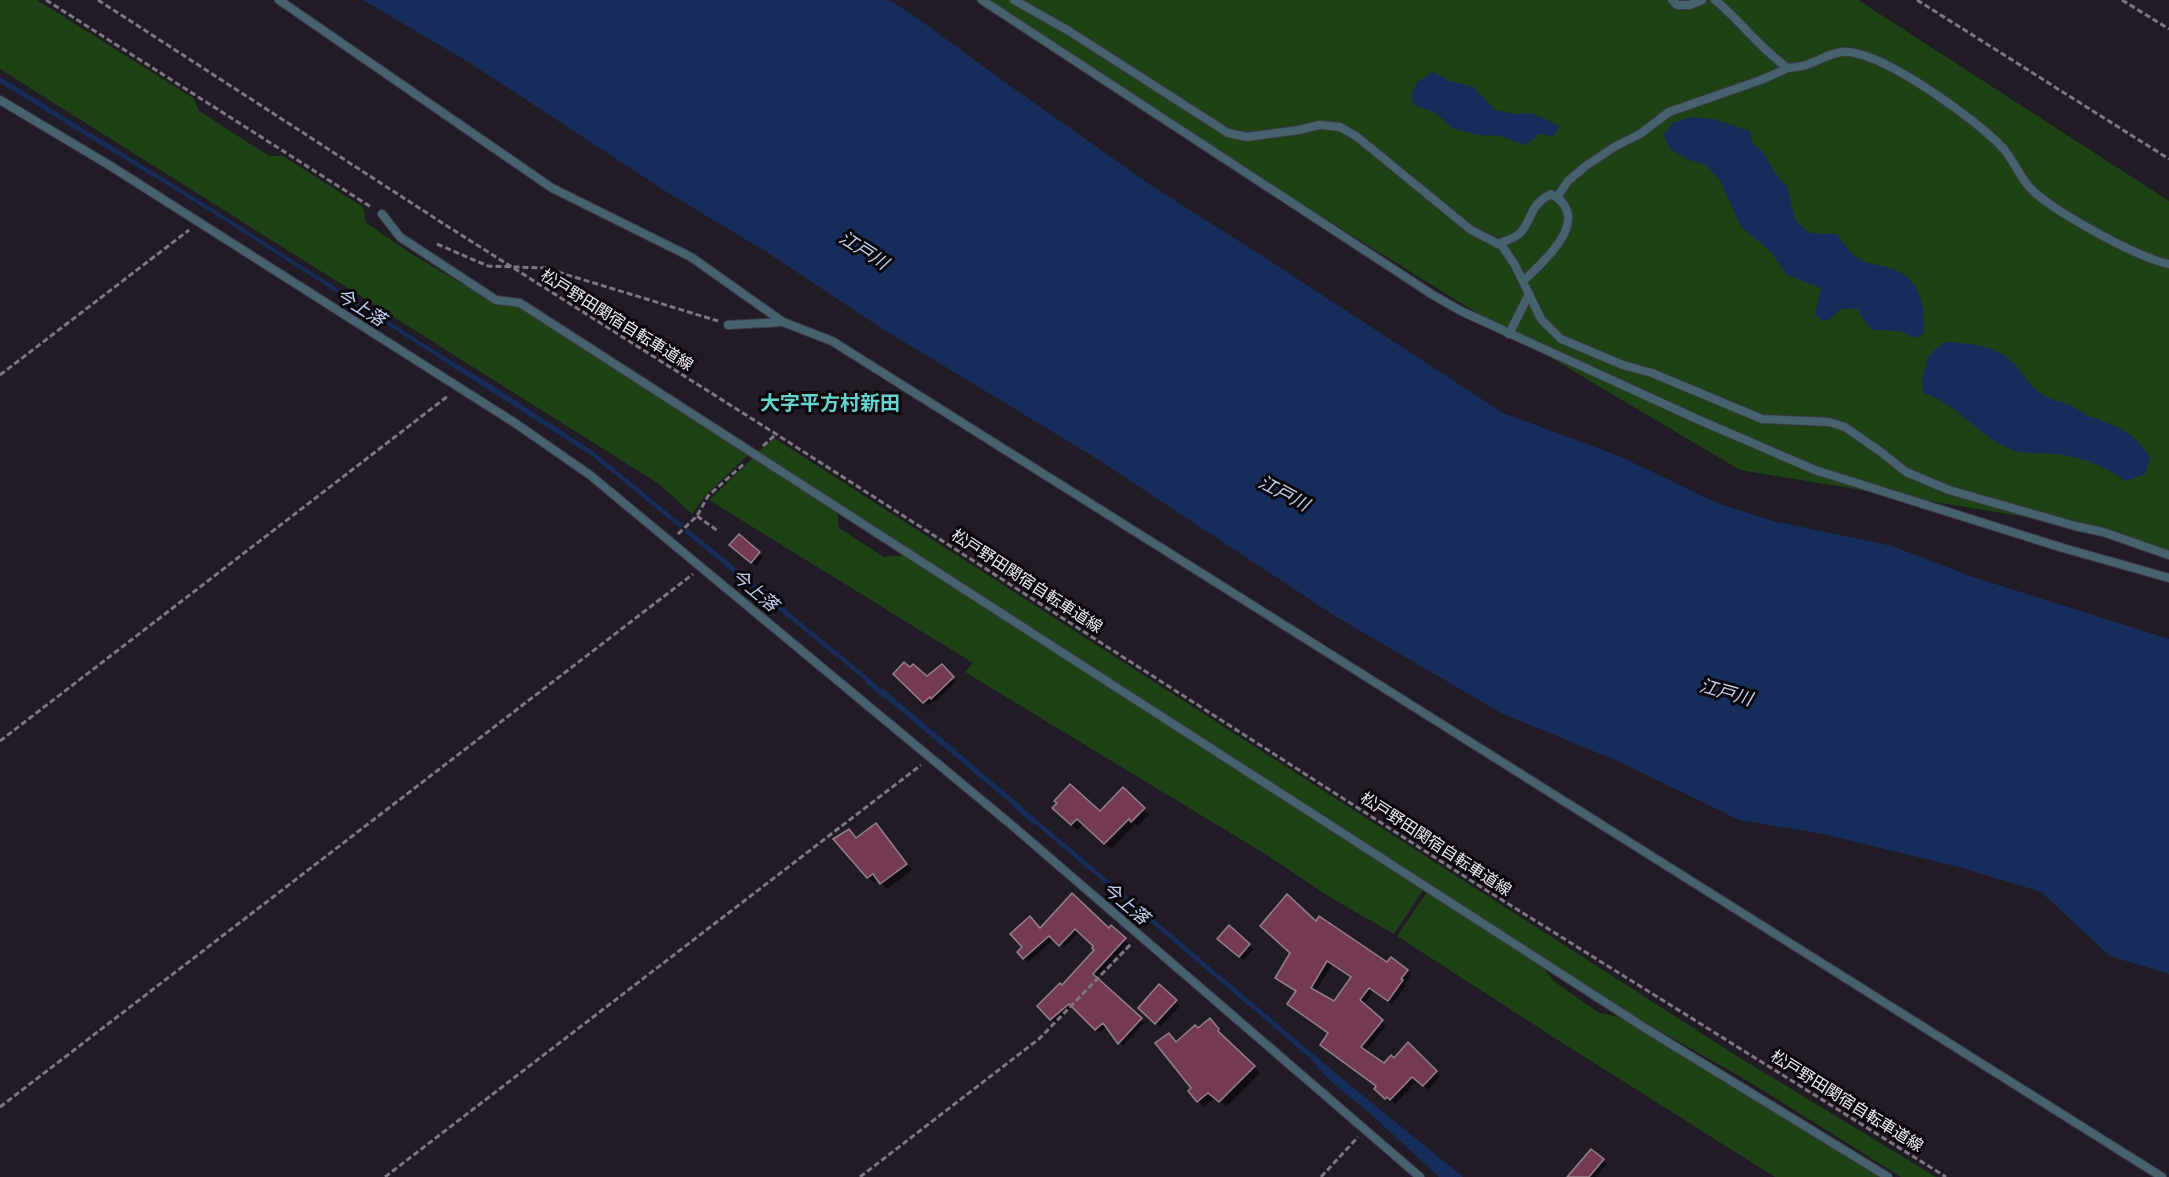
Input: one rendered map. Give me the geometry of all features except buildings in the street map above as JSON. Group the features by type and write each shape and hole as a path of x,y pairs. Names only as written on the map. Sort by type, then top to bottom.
{"lane":[{"path":"279,0 552,188 691,257 783,322 832,341 2162,1177"},
{"path":"982,0 1433,295 1509,334 1815,470 2063,548 2169,578"},
{"path":"1014,0 1069,31 1228,133 1247,137 1319,125 1340,127 1356,136 1471,230 1502,246 1523,281 1541,320 1561,339 1623,365 1652,373 1762,419 1829,422 1845,427 1906,472 1949,490 2103,532 2169,555"},
{"path":"1672,0 1677,5 1690,5 1702,0"},
{"path":"1715,0 1732,14 1775,59 1788,68"},
{"path":"1557,197 1568,181 1587,165 1640,134 1669,112 1761,80 1788,68 1805,65 1846,51 1871,57 1888,65 1964,114 2002,147 2033,191 2046,201 2122,245 2149,258 2169,264"},
{"path":"0,100 199,222 567,457 1140,935 1420,1177"},
{"path":"1497,244 1519,234 1540,200 1551,194 1562,199 1569,213 1565,235 1542,265 1523,281"},
{"path":"382,214 400,237 496,300 520,303 1599,999 1888,1177"},
{"path":"1509,334 1528,294"},
{"path":"728,325 783,322"}],"path":[{"path":"46,0 382,214"},
{"name":"松戸野田関宿自転車道線","path":"98,0 509,266 776,434 1470,880 1946,1177"},
{"path":"1917,0 2169,159"},
{"path":"2122,0 2169,29"},
{"path":"0,375 199,222"},
{"path":"435,244 488,266 545,268 728,325"},
{"path":"0,741 459,387"},
{"path":"676,536 697,516 708,496 776,434"},
{"path":"697,516 718,531"},
{"path":"0,1107 701,567"},
{"path":"385,1177 929,758"},
{"path":"860,1177 1040,1038 1140,935"},
{"path":"1321,1177 1366,1130"}],"green space":[{"path":"0,0 37,0 42,3 193,98 199,111 269,156 283,156 363,207 366,223 412,254 497,305 518,306 748,455 706,495 692,514 659,484 0,69"},
{"path":"974,0 1858,0 2169,201 2169,557 2075,525 1740,470 1496,325"},
{"path":"774,438 1740,1058 1936,1177 1901,1177 1753,1084 1637,1018 758,452"},
{"path":"753,458 837,513 839,528 884,557 905,555 1423,890 1394,934 1328,896 1270,857 965,672 973,663 709,500"},
{"path":"1427,892 1540,965 1556,983 1599,1013 1620,1017 1882,1177 1775,1177 1397,936"}],"water":[{"name":"江戸川","path":"363,0 889,0 1152,186 1503,413 1619,456 1717,503 1773,521 1892,546 1970,576 2169,639 2169,974 2110,956 2041,892 1959,867 1823,834 1739,820 1620,762 1503,714 1335,616 1091,455 881,328 765,251 670,194 470,63"},
{"path":"1433,72 1450,81 1473,87 1495,110 1514,114 1532,113 1560,126 1553,136 1538,134 1525,145 1500,136 1477,135 1452,128 1436,113 1414,105 1411,95 1417,82"},
{"path":"0,77 213,209 594,452 683,525 680,528 592,456 211,212 0,83"},
{"path":"1691,117 1713,119 1750,131 1753,144 1763,152 1778,177 1787,186 1795,220 1810,233 1837,234 1859,259 1904,274 1916,288 1920,297 1924,316 1923,334 1915,338 1899,331 1873,330 1857,308 1841,309 1828,320 1822,321 1815,315 1821,288 1787,275 1770,251 1741,227 1720,181 1707,166 1671,150 1663,135 1672,123"},
{"path":"1944,342 1965,343 1992,349 2012,361 2038,392 2123,430 2144,448 2150,458 2145,474 2126,481 2100,466 2083,460 2064,455 2019,452 1986,435 1947,404 1923,393 1922,379 1929,355"},
{"path":"687,528 876,684 873,687 684,532"},
{"path":"882,688 1024,808 1021,812 878,692"},
{"path":"1030,814 1334,1072 1463,1177 1439,1177 1373,1116 1328,1079 1310,1058 1027,817"}],"waterway":[{"name":"今上落","path":"868,682 884,695"},
{"name":"今上落","path":"1017,807 1033,821"}],"district":[{"name":"大字平方村新田","path":"830,403"}]}
